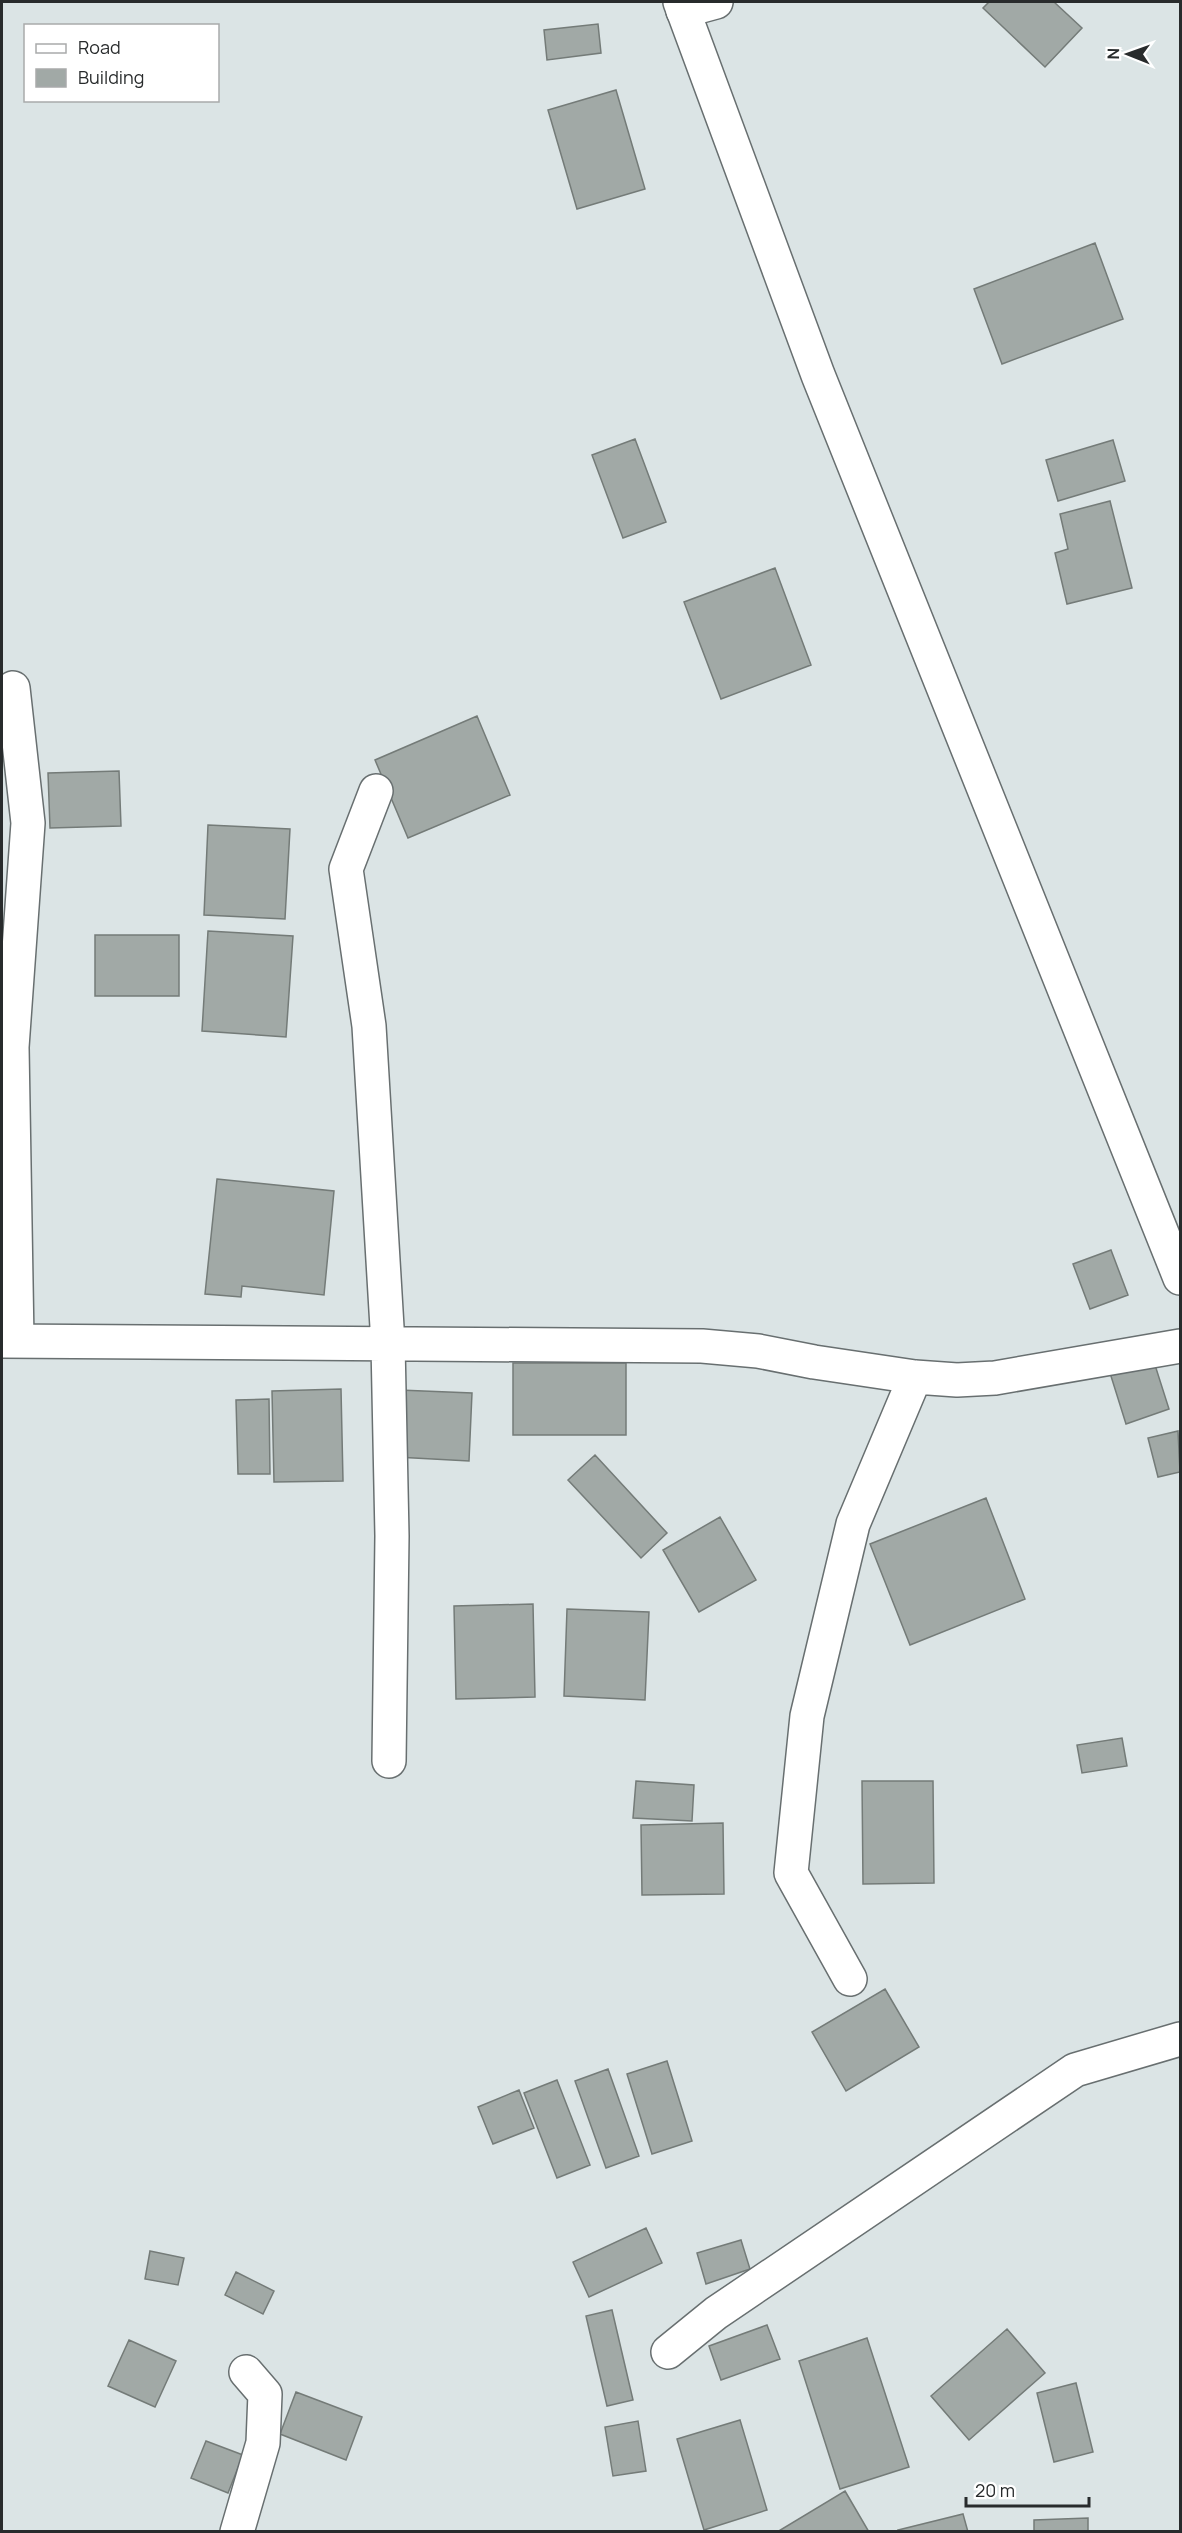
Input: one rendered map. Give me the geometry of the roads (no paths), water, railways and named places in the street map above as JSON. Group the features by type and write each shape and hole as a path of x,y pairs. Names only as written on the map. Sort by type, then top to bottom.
{"street":[{"path":"716,2 681,6 818,375 1180,1278"},
{"path":"13,688 28,823 12,1047 9,1341 702,1346 758,1351 915,1377 957,1380 995,1378 1180,1346"},
{"path":"376,791 346,869 369,1026 387,1344 392,1536 389,1761"},
{"path":"850,1979 791,1873 807,1716 853,1524 915,1377"},
{"path":"668,2352 716,2313 1075,2070 1180,2039"},
{"path":"237,2532 263,2443 265,2394 246,2372"}]}
